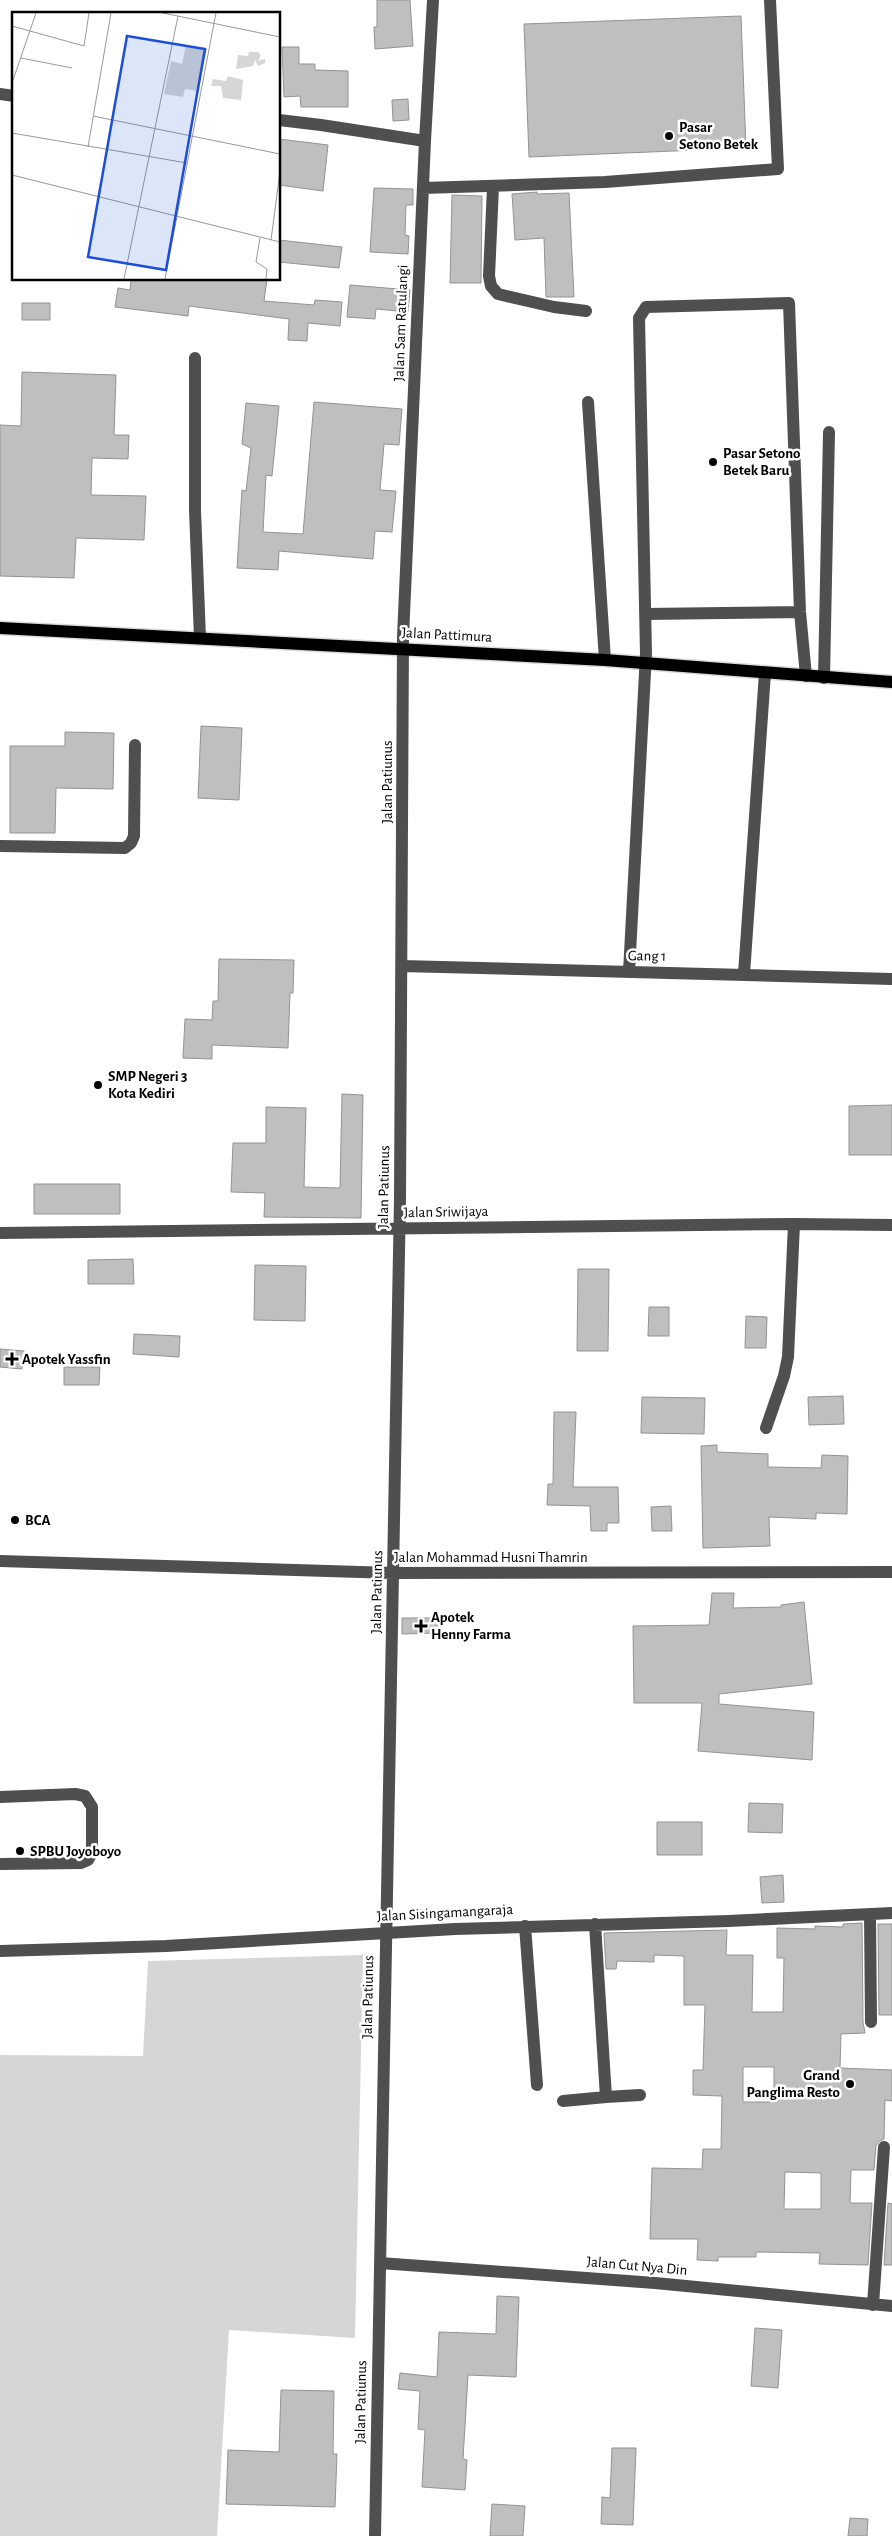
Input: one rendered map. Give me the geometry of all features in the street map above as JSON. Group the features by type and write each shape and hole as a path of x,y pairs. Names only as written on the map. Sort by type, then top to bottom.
{"main road":[{"name":"Jalan Pattimura","path":"0,628 605,660 892,682"}],"street":[{"name":"Jalan Sam Ratulangi","path":"404,648 425,141 433,0"},
{"path":"423,188 605,182 778,170 770,0"},
{"path":"280,120 321,124 425,141"},
{"path":"493,186 489,276 493,290 498,294 554,307 586,311"},
{"path":"629,972 645,663 646,614 639,318 646,307 789,303 800,612 806,676"},
{"path":"195,358 196,519 200,638"},
{"path":"588,402 605,660"},
{"path":"824,678 829,432"},
{"path":"646,614 800,612"},
{"name":"Jalan Patiunus","path":"375,2536 385,1932 391,1756 399,1229 404,648"},
{"path":"744,974 765,673"},
{"path":"0,846 125,848 131,843 134,836 135,746"},
{"name":"Gang 1","path":"402,966 892,979"},
{"path":"766,1428 784,1376 788,1357 794,1224"},
{"name":"Jalan Sriwijaya","path":"0,1233 794,1224 892,1225"},
{"name":"Jalan Mohammad Husni Thamrin","path":"0,1561 393,1573 892,1572"},
{"path":"0,1797 75,1794 85,1796 92,1807 92,1853 88,1860 81,1863 0,1864"},
{"name":"Jalan Sisingamangaraja","path":"0,1951 166,1946 385,1932 525,1926 729,1921 892,1913"},
{"path":"870,1914 871,2022"},
{"path":"595,1924 606,2097"},
{"path":"525,1926 537,2085"},
{"path":"563,2101 640,2094"},
{"path":"873,2305 884,2147"},
{"name":"Jalan Cut Nya Din","path":"380,2263 655,2283 892,2306"}],"shaded area":[{"path":"363,1955 355,2338 229,2330 217,2536 0,2536 0,2055 143,2056 148,1961"}],"building":[{"path":"377,0 410,0 413,46 375,49 374,27 377,27"},
{"path":"741,16 746,148 529,157 524,24"},
{"path":"282,47 299,47 299,64 315,64 315,70 348,71 348,107 301,107 300,96 284,97"},
{"path":"408,99 409,120 393,121 392,100"},
{"path":"280,139 328,145 323,191 280,185"},
{"path":"374,188 413,189 413,205 406,205 405,235 409,236 408,254 370,252"},
{"path":"537,192 537,194 569,193 574,297 546,297 544,238 515,240 512,194"},
{"path":"452,195 482,196 481,283 450,283"},
{"path":"280,240 342,247 339,268 280,262"},
{"path":"131,280 267,280 264,301 314,305 315,300 342,302 340,326 308,323 307,341 288,340 289,319 189,306 188,316 115,307 118,288 130,290"},
{"path":"350,285 410,290 408,312 376,309 375,319 347,317"},
{"path":"22,303 50,303 50,320 22,320"},
{"path":"22,372 116,375 114,435 129,435 128,459 92,458 91,495 146,496 144,540 76,538 74,578 0,576 0,425 21,426"},
{"path":"314,402 402,409 399,445 384,444 380,490 396,491 392,532 375,531 373,559 279,551 278,570 237,568 242,490 246,491 251,448 242,444 246,403 279,406 272,476 266,475 263,532 303,534"},
{"path":"201,726 242,728 239,800 198,798"},
{"path":"65,732 114,733 113,789 56,788 55,833 10,833 10,746 65,746"},
{"path":"219,959 294,960 293,993 290,993 288,1048 212,1045 212,1059 183,1058 185,1019 212,1020 213,1001 218,1001"},
{"path":"342,1094 363,1095 361,1218 264,1217 265,1193 231,1192 233,1143 266,1143 266,1107 306,1108 304,1187 340,1188"},
{"path":"892,1105 892,1155 849,1155 849,1106"},
{"path":"34,1184 120,1184 120,1214 34,1214"},
{"path":"133,1259 134,1284 88,1284 88,1260"},
{"path":"255,1265 306,1266 305,1321 254,1320"},
{"path":"578,1269 609,1269 608,1351 577,1351"},
{"path":"649,1307 669,1307 669,1336 648,1336"},
{"path":"746,1316 767,1317 766,1348 745,1348"},
{"path":"134,1334 180,1336 179,1357 133,1354"},
{"name":"Apotek Yassfin","path":"0,1349 24,1351 22,1369 0,1367"},
{"path":"64,1367 100,1367 99,1385 64,1385"},
{"path":"843,1396 844,1424 809,1425 808,1397"},
{"path":"642,1397 705,1398 704,1434 641,1433"},
{"path":"554,1412 576,1412 573,1487 618,1487 619,1523 607,1523 607,1531 591,1531 590,1506 547,1505 548,1484 553,1484"},
{"path":"717,1445 717,1452 768,1454 768,1467 821,1468 822,1455 848,1456 847,1514 816,1513 816,1519 769,1517 770,1546 703,1548 701,1446"},
{"path":"671,1506 672,1531 652,1531 651,1507"},
{"path":"712,1593 734,1593 733,1608 781,1607 781,1605 804,1602 812,1684 719,1694 719,1704 814,1712 812,1760 698,1751 702,1703 634,1703 633,1626 709,1625"},
{"name":"Apotek Henny Farma","path":"402,1618 441,1618 441,1633 402,1634"},
{"path":"749,1803 783,1804 782,1833 748,1832"},
{"path":"657,1822 702,1822 702,1855 657,1855"},
{"path":"783,1875 784,1902 762,1903 760,1877"},
{"path":"862,1923 863,2022 865,2033 841,2034 840,2068 892,2070 892,2101 885,2100 884,2139 878,2142 876,2146 874,2170 851,2170 850,2203 872,2203 868,2265 819,2264 820,2253 756,2252 756,2257 718,2257 718,2261 697,2260 698,2239 650,2239 652,2168 702,2169 703,2149 721,2149 722,2096 693,2095 693,2070 703,2070 705,2005 684,2005 684,1956 654,1955 654,1962 617,1961 616,1969 606,1969 604,1933 727,1930 726,1955 753,1955 752,2012 783,2012 784,1958 777,1958 777,1928 815,1929 815,1926 843,1927 843,1924","holes":["743,2067 774,2067 774,2102 743,2102","785,2172 821,2173 821,2209 784,2209"]},
{"path":"878,1924 892,1924 892,2015 879,2015"},
{"path":"888,2203 892,2204 892,2265 884,2265"},
{"path":"497,2296 519,2297 516,2377 468,2375 463,2459 467,2460 465,2490 422,2487 425,2430 418,2429 420,2391 398,2389 400,2373 437,2377 439,2332 496,2334"},
{"path":"755,2328 782,2330 778,2388 751,2386"},
{"path":"281,2390 334,2391 333,2454 337,2454 335,2507 226,2504 228,2450 279,2452"},
{"path":"612,2448 636,2448 633,2525 601,2524 602,2497 610,2498"},
{"path":"492,2504 525,2506 523,2536 490,2536"},
{"path":"850,2518 868,2519 867,2536 848,2536"}],"place":[{"name":"Pasar Setono Betek","path":"669,136"},
{"name":"Pasar Setono Betek Baru","path":"713,462"},
{"name":"SMP Negeri 3 Kota Kediri","path":"98,1085"},
{"name":"Apotek Yassfin","path":"12,1359"},
{"name":"BCA","path":"15,1520"},
{"name":"Apotek Henny Farma","path":"421,1626"},
{"name":"SPBU Joyoboyo","path":"20,1851"},
{"name":"Grand Panglima Resto","path":"850,2084"}]}
